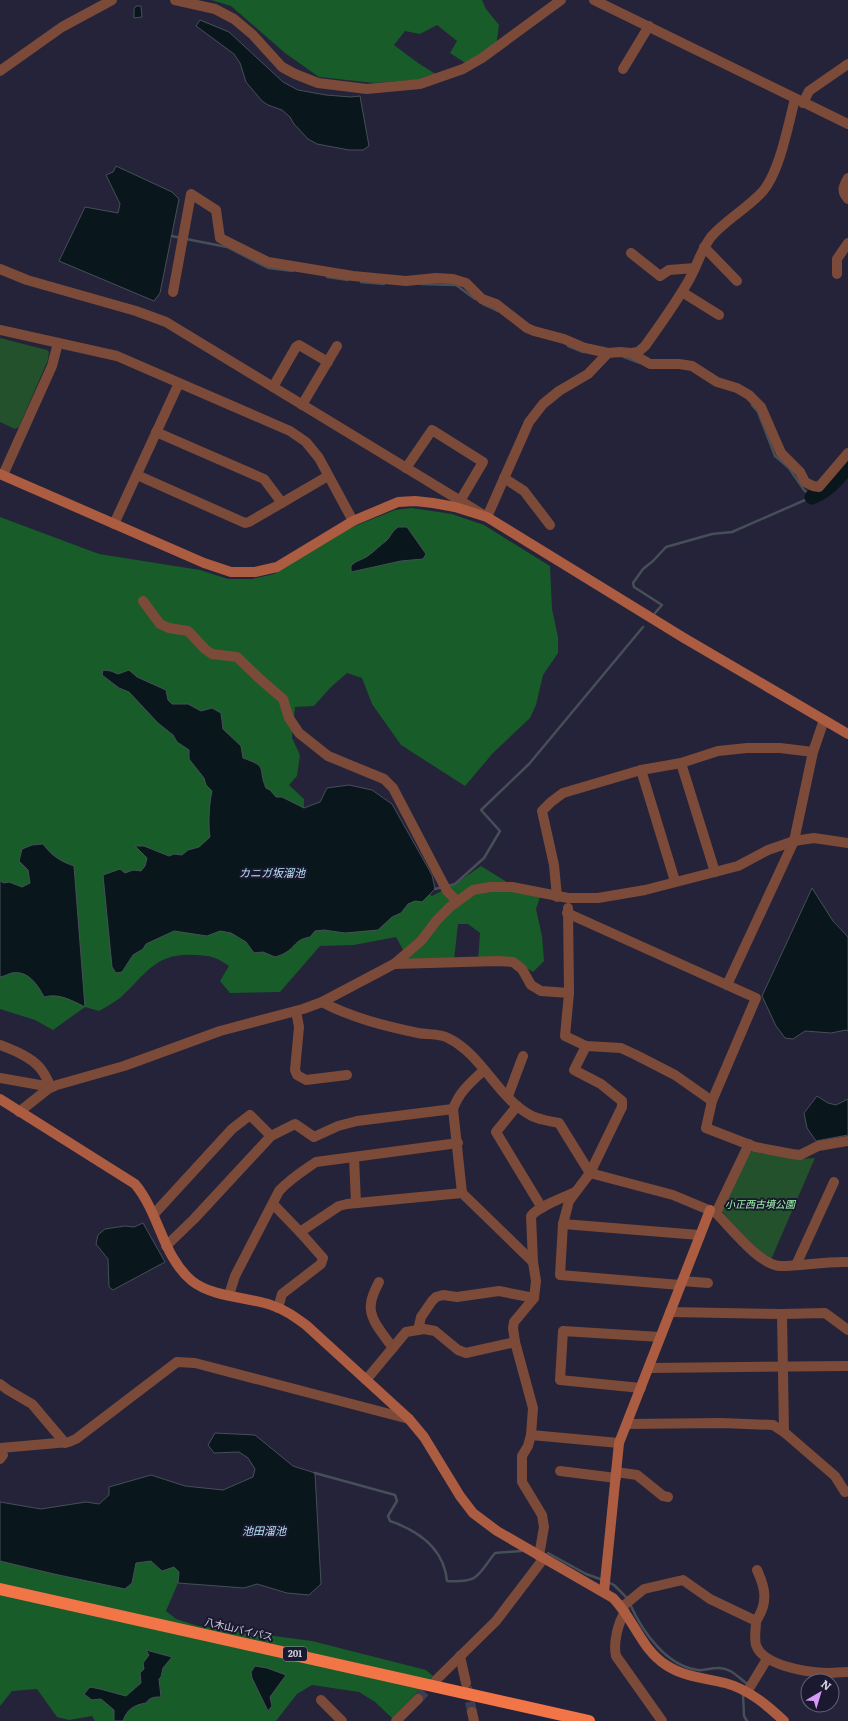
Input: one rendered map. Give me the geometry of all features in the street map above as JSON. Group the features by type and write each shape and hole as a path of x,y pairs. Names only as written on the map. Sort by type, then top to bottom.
{"highway":[{"name":"八木山バイパス","path":"0,1589 589,1721"}],"street":[{"path":"0,71 62,27 112,0"},
{"path":"175,0 215,9 234,19 253,36 282,67 295,74 318,83 367,89 420,84 463,69 482,58 561,0"},
{"path":"594,0 848,124"},
{"path":"623,69 649,26"},
{"path":"173,292 191,194 216,210 220,238 268,262 353,276 406,281 436,278 453,279 466,283 482,299 496,304 527,328 564,338 585,348 608,353 638,352 645,346 682,292 704,247 712,236 752,203 764,189 778,160 799,101 809,91 848,64"},
{"path":"848,178 843,188 848,200"},
{"path":"837,274 837,259 848,243"},
{"path":"704,247 737,281"},
{"path":"631,253 660,276 669,270 695,268"},
{"path":"0,269 27,280 136,311 166,322 678,634 848,734"},
{"path":"682,292 719,315"},
{"path":"0,330 117,356 290,431 306,442 319,458 353,521"},
{"path":"58,343 52,366 1,475 204,563 231,572 255,572 277,567 353,521 398,502 415,501 455,507 487,517"},
{"path":"273,387 296,347 299,345 328,362"},
{"path":"302,405 337,346"},
{"path":"487,517 529,422 543,404 558,391 588,374 608,353"},
{"path":"631,353 650,364 679,364 692,366 717,382 737,388 749,395 762,407 781,453 800,472 805,482 813,486 819,487 848,453"},
{"path":"114,524 179,383"},
{"path":"406,468 432,430 483,462 460,501"},
{"path":"156,432 264,478 282,503"},
{"path":"137,475 245,523 328,476"},
{"path":"504,478 524,491 550,525"},
{"path":"142,601 160,624 169,628 188,631 205,649 212,654 237,657 283,699 289,718 299,733 328,756 384,779 393,788 448,891 457,901"},
{"path":"727,985 794,841 813,752 824,720"},
{"path":"557,897 554,865 542,811 550,802 563,793 641,770 681,763 718,751 747,748 780,748 813,752"},
{"path":"681,763 715,872"},
{"path":"641,770 675,881"},
{"path":"19,1112 51,1088 124,1066 220,1031 296,1011 322,1002 394,964 421,941 437,920 457,901 473,890 490,887 528,890 557,897 598,898 645,890 675,881 738,866 768,850 794,841 814,838 848,843"},
{"path":"568,898 569,993 565,1036 586,1046 621,1048 675,1075 712,1101"},
{"path":"567,913 756,998 712,1101 706,1128 749,1144 800,1155 818,1146 848,1141"},
{"path":"394,964 498,961 513,962 522,969 531,985 541,991 569,993"},
{"path":"322,1002 341,1012 373,1022 420,1034 448,1038 465,1050 517,1106 533,1117 559,1123 590,1173 673,1195 713,1211 760,1259 770,1264 780,1266 831,1261 848,1262"},
{"path":"296,1011 300,1027 295,1070 297,1075 306,1080 347,1075"},
{"path":"0,1045 36,1064 41,1069 51,1088"},
{"path":"586,1046 574,1070 601,1084 622,1102 622,1107 590,1173 569,1201 563,1224 560,1275 681,1283 708,1283"},
{"path":"508,1096 523,1056"},
{"path":"484,1070 466,1087 457,1099 454,1109 462,1192 533,1262"},
{"path":"0,1078 51,1088"},
{"path":"0,1099 135,1184 144,1195 154,1214 166,1246 174,1261 182,1272 193,1282 229,1295 278,1308 306,1325 409,1419 424,1437 460,1496 473,1513 497,1531 542,1557 605,1585 626,1605 648,1650 666,1665 689,1675 726,1683 747,1692 784,1721"},
{"path":"517,1106 496,1132 542,1208"},
{"path":"166,1246 194,1219 271,1136 295,1124 314,1137 338,1126 357,1121 454,1109"},
{"path":"154,1214 232,1129 250,1115 271,1136"},
{"path":"229,1295 235,1276 279,1190 288,1181 316,1162 458,1143"},
{"path":"605,1585 619,1443 699,1235 749,1144"},
{"path":"354,1157 356,1203"},
{"path":"796,1265 834,1182"},
{"path":"300,1232 339,1206 462,1192"},
{"path":"436,1680 496,1620 542,1557 544,1527 542,1515 522,1482 522,1456 528,1446 531,1435 533,1408 515,1342 514,1322 534,1298 536,1281 533,1262 532,1216 542,1208 575,1192"},
{"path":"273,1204 323,1258 321,1264 282,1294 278,1308"},
{"path":"563,1224 699,1235"},
{"path":"379,1282 373,1297 371,1311 373,1319 393,1348"},
{"path":"418,1330 421,1317 432,1301 436,1297 443,1295 457,1297 499,1291 534,1298"},
{"path":"670,1312 782,1314 825,1313 848,1330"},
{"path":"782,1314 784,1432"},
{"path":"366,1380 406,1332 418,1330 435,1332 462,1352 466,1353 515,1342"},
{"path":"641,1388 560,1380 563,1331 660,1337"},
{"path":"0,1459 3,1455 0,1448 65,1443 76,1439 177,1362 195,1363 409,1419"},
{"path":"649,1368 782,1368 848,1366"},
{"path":"0,1384 32,1404 65,1443"},
{"path":"627,1424 772,1425 784,1432 835,1476 845,1492 848,1491"},
{"path":"531,1435 619,1443"},
{"path":"560,1471 636,1475 663,1496 668,1497"},
{"path":"757,1570 761,1578 765,1604 756,1620 756,1644 758,1649 768,1659 800,1670 826,1673 848,1672"},
{"path":"662,1721 616,1656 614,1648 626,1605 644,1588 683,1580 710,1600 756,1620"},
{"path":"460,1656 466,1683"},
{"path":"747,1692 768,1659"},
{"path":"396,1721 418,1699"},
{"path":"321,1700 342,1721"}],"green space":[{"path":"211,0 482,0 486,9 499,25 496,47 467,64 450,53 457,41 437,25 420,34 405,31 394,45 418,63 442,78 374,83 319,77 285,53 231,6"},
{"path":"0,338 47,350 49,352 48,360 19,427 15,429 0,422"},
{"path":"412,508 452,514 484,525 550,566 552,609 558,637 558,653 543,675 536,705 530,718 493,753 465,786 401,745 372,704 362,678 347,673 330,688 314,706 295,707 292,738 300,755 297,776 289,785 304,799 304,808 432,896 455,884 481,866 526,894 540,897 536,909 542,936 544,961 533,972 525,967 478,960 480,933 468,924 458,924 454,960 409,961 396,937 354,945 320,946 280,992 230,993 220,981 229,966 216,958 209,956 180,955 169,958 152,967 120,998 99,1011 85,1007 53,1030 35,1020 0,1009 0,517 99,554 200,570 228,579 252,579 274,574 350,528 395,510"},
{"name":"小正西古墳公園","path":"749,1151 794,1159 815,1158 770,1262 761,1257 721,1210"},
{"path":"0,1561 54,1574 132,1583 136,1563 151,1561 162,1571 174,1567 180,1572 178,1583 166,1611 176,1619 198,1626 312,1641 426,1670 433,1676 392,1718 375,1702 359,1692 312,1685 297,1694 276,1721 95,1721 92,1716 69,1720 57,1717 37,1689 12,1691 0,1706"}],"water":[{"path":"136,6 141,6 142,17 134,18 134,9"},
{"path":"200,20 229,32 283,82 298,90 326,95 351,97 360,96 369,146 363,150 349,150 317,144 308,139 294,124 290,117 282,110 262,101 246,82 240,63 234,54 196,26"},
{"path":"116,166 172,192 179,199 160,293 154,301 59,261 85,207 118,213 120,204 106,175 113,172"},
{"path":"398,527 407,527 426,554 423,559 401,561 351,572 351,566 353,564 367,557 388,539 393,531"},
{"name":"カニガ坂溜池","path":"103,670 118,674 129,670 137,677 166,690 168,700 172,704 188,704 201,711 212,708 221,713 223,729 241,746 243,758 251,761 261,768 263,781 266,788 276,797 282,797 304,808 320,802 327,788 349,785 372,790 392,804 432,875 435,889 422,902 415,901 408,904 401,913 392,917 378,930 345,933 324,930 315,931 310,937 298,942 289,951 275,957 263,952 254,953 246,942 231,933 220,931 207,936 174,931 146,944 143,949 133,955 122,972 116,973 112,967 103,875 120,869 125,873 133,870 141,871 145,866 147,858 135,846 144,846 169,856 174,854 182,855 188,850 199,847 210,837 209,814 212,791 206,785 204,778 189,759 189,750 177,742 173,735 158,723 129,692 119,688 102,675"},
{"path":"43,844 57,858 74,866 85,1007 60,997 44,997 32,979 23,974 12,973 0,977 0,881 4,883 9,882 22,887 30,883 28,870 19,861 22,849 32,845"},
{"path":"812,888 833,921 848,937 848,1031 846,1030 831,1033 805,1031 793,1039 785,1038 776,1026 762,996"},
{"path":"817,1096 828,1103 836,1105 848,1099 848,1135 816,1141 807,1128 804,1113"},
{"path":"143,1223 165,1262 113,1290 109,1287 108,1259 96,1244 98,1235 105,1229 125,1226 134,1227"},
{"name":"池田溜池","path":"215,1433 255,1435 293,1466 315,1473 321,1584 309,1595 287,1593 257,1584 244,1588 178,1583 179,1572 174,1567 162,1571 151,1561 136,1563 132,1583 125,1589 0,1561 0,1502 41,1509 86,1502 99,1504 109,1495 109,1487 151,1475 185,1486 223,1490 253,1477 255,1469 248,1458 239,1452 214,1453 208,1445"},
{"path":"146,1650 172,1657 163,1668 159,1679 161,1697 152,1698 146,1703 132,1708 127,1713 123,1721 114,1721 114,1710 101,1699 92,1700 84,1694 90,1687 126,1696 141,1683 140,1673 144,1669 143,1663 149,1655"},
{"path":"255,1666 267,1668 286,1675 270,1697 272,1706 268,1711 252,1678 251,1672"}],"waterway":[{"path":"172,236 181,238"},
{"path":"186,239 227,247 268,268 293,271"},
{"path":"327,277 348,280"},
{"path":"361,282 384,284"},
{"path":"421,284 456,285 475,299"},
{"path":"483,304 498,311"},
{"path":"568,346 583,352"},
{"path":"624,357 640,363"},
{"path":"655,613 662,605 634,587 633,583 643,569 666,547 712,534 732,532 812,497 804,490 789,468 775,456 758,412 752,405"},
{"path":"812,497 828,488 848,466"},
{"path":"448,886 455,884 484,858 500,831 481,810 529,764 643,627"},
{"path":"435,889 443,887"},
{"path":"315,1473 395,1495 397,1501 388,1516 390,1521 411,1530 428,1543 441,1560 447,1581 466,1581 472,1579 481,1572 495,1553 521,1551"},
{"path":"548,1553 586,1574 603,1580"},
{"path":"608,1582 614,1585 628,1599"},
{"path":"630,1604 648,1636 656,1646 676,1662 686,1667 698,1670 717,1668 725,1669 733,1672 746,1683"},
{"path":"743,1695 744,1716 747,1721"}],"tunnel":[{"path":"418,1699 434,1682"},
{"path":"467,1687 472,1712"}]}
